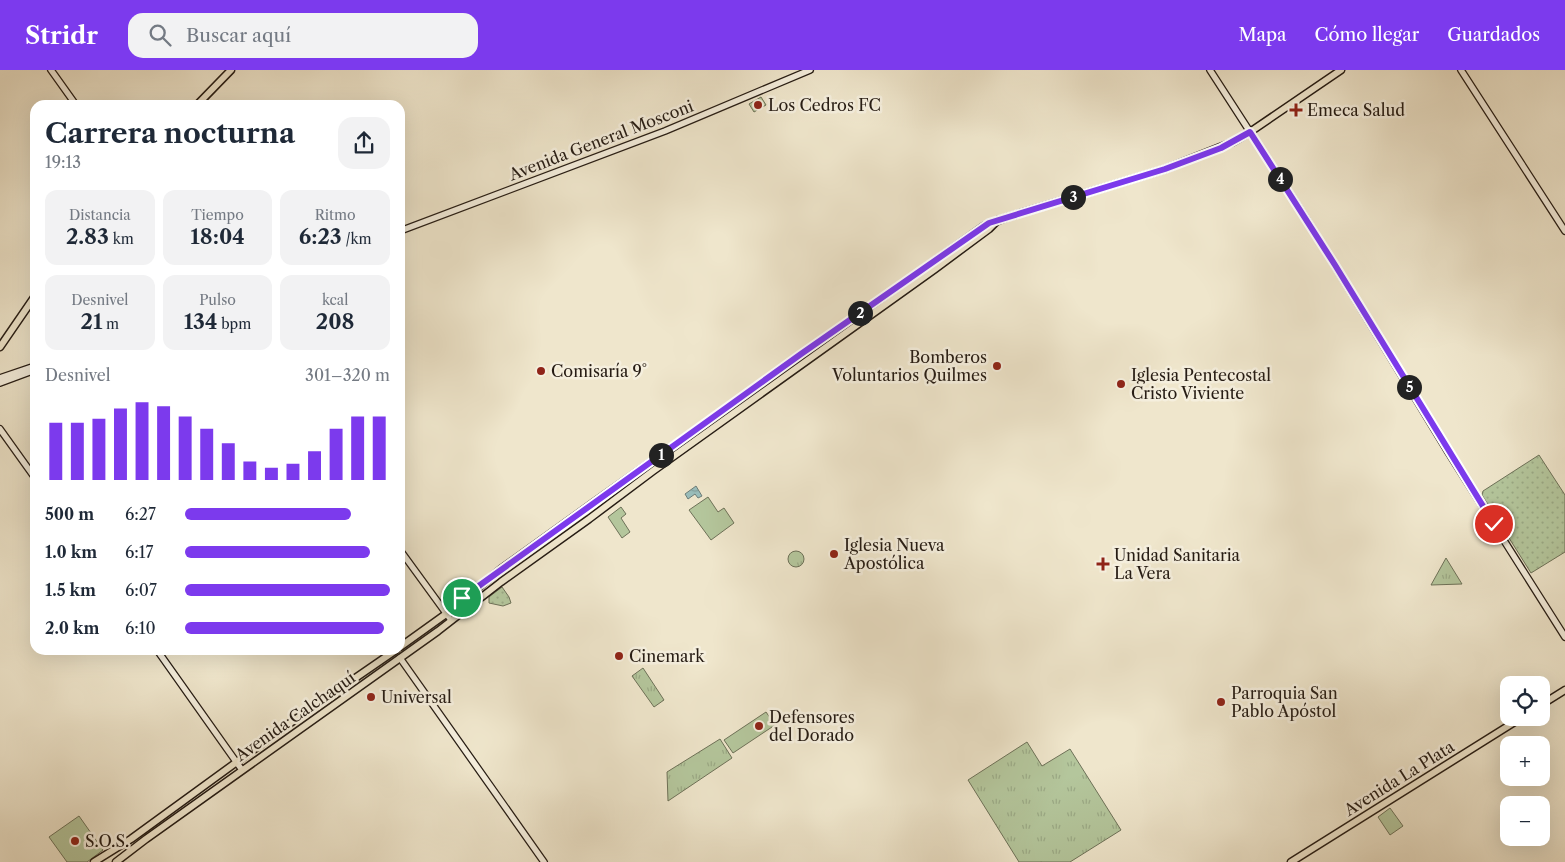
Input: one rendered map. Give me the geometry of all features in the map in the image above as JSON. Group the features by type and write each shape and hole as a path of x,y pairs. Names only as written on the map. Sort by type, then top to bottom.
{"main road":[{"path":"51,70 72,100"},
{"path":"202,100 231,70"},
{"name":"Avenida General Mosconi","path":"405,229 672,128 810,70"},
{"path":"1210,70 1335,265 1443,444 1565,637"},
{"name":"Avenida Calchaquí","path":"460,603 461,599 501,569 984,226 998,220 1165,169 1221,148 1250,132 1341,70"},
{"path":"1461,70 1565,231"},
{"name":"Avenida Calchaquí","path":"405,649 466,610 660,465 989,230 998,220"},
{"path":"0,347 30,303"},
{"path":"0,378 30,368"},
{"path":"0,383 30,372"},
{"path":"0,429 30,471"},
{"path":"405,557 451,620"},
{"path":"405,643 460,603 466,610"},
{"path":"405,647 426,628"},
{"path":"161,655 242,770"},
{"name":"Avenida Calchaquí","path":"94,862 131,839 236,761 395,655"},
{"name":"Avenida Calchaquí","path":"116,862 396,655"},
{"path":"398,655 544,862"},
{"path":"1550,699 1565,690"},
{"name":"Avenida La Plata","path":"1291,862 1508,726"}],"green space":[{"name":"Los Cedros FC","path":"761,97 766,105 754,112 749,104"},
{"path":"1539,455 1565,495 1565,552 1531,573 1482,495 1483,491"},
{"path":"708,497 718,512 724,508 734,523 711,540 689,510"},
{"path":"621,507 626,514 621,518 630,532 622,538 608,517"},
{"path":"796,551 802,553 804,559 802,565 796,567 790,565 788,559 790,553"},
{"path":"1446,558 1462,584 1431,585"},
{"path":"502,587 511,603 503,606 489,603 489,597"},
{"path":"643,668 664,700 654,707 632,676"},
{"name":"Defensores del Dorado","path":"766,712 775,725 733,753 724,740"},
{"path":"720,739 732,758 668,801 667,772"},
{"path":"1027,742 1042,766 1070,749 1121,830 1070,862 1019,862 968,780"},
{"path":"1390,808 1403,826 1390,835 1378,817"},
{"name":"S.O.S.","path":"79,816 103,850 87,862 67,862 49,837"}],"water":[{"path":"696,486 702,496 698,498 695,494 688,499 685,494"}],"place":[{"name":"Los Cedros FC","path":"758,105"},
{"name":"Emeca Salud","path":"1296,110"},
{"name":"Bomberos Voluntarios Quilmes","path":"997,366"},
{"name":"Comisaría 9°","path":"541,371"},
{"name":"Iglesia Pentecostal Cristo Viviente","path":"1121,384"},
{"name":"Iglesia Nueva Apostólica","path":"834,554"},
{"name":"Unidad Sanitaria La Vera","path":"1103,564"},
{"name":"Cinemark","path":"619,656"},
{"name":"Universal","path":"371,697"},
{"name":"Parroquia San Pablo Apóstol","path":"1221,702"},
{"name":"Defensores del Dorado","path":"759,726"},
{"name":"S.O.S.","path":"75,841"}],"route":[{"path":"462,598 801,354 989,223 1165,169 1221,148 1250,132 1307,220 1494,524"}]}
